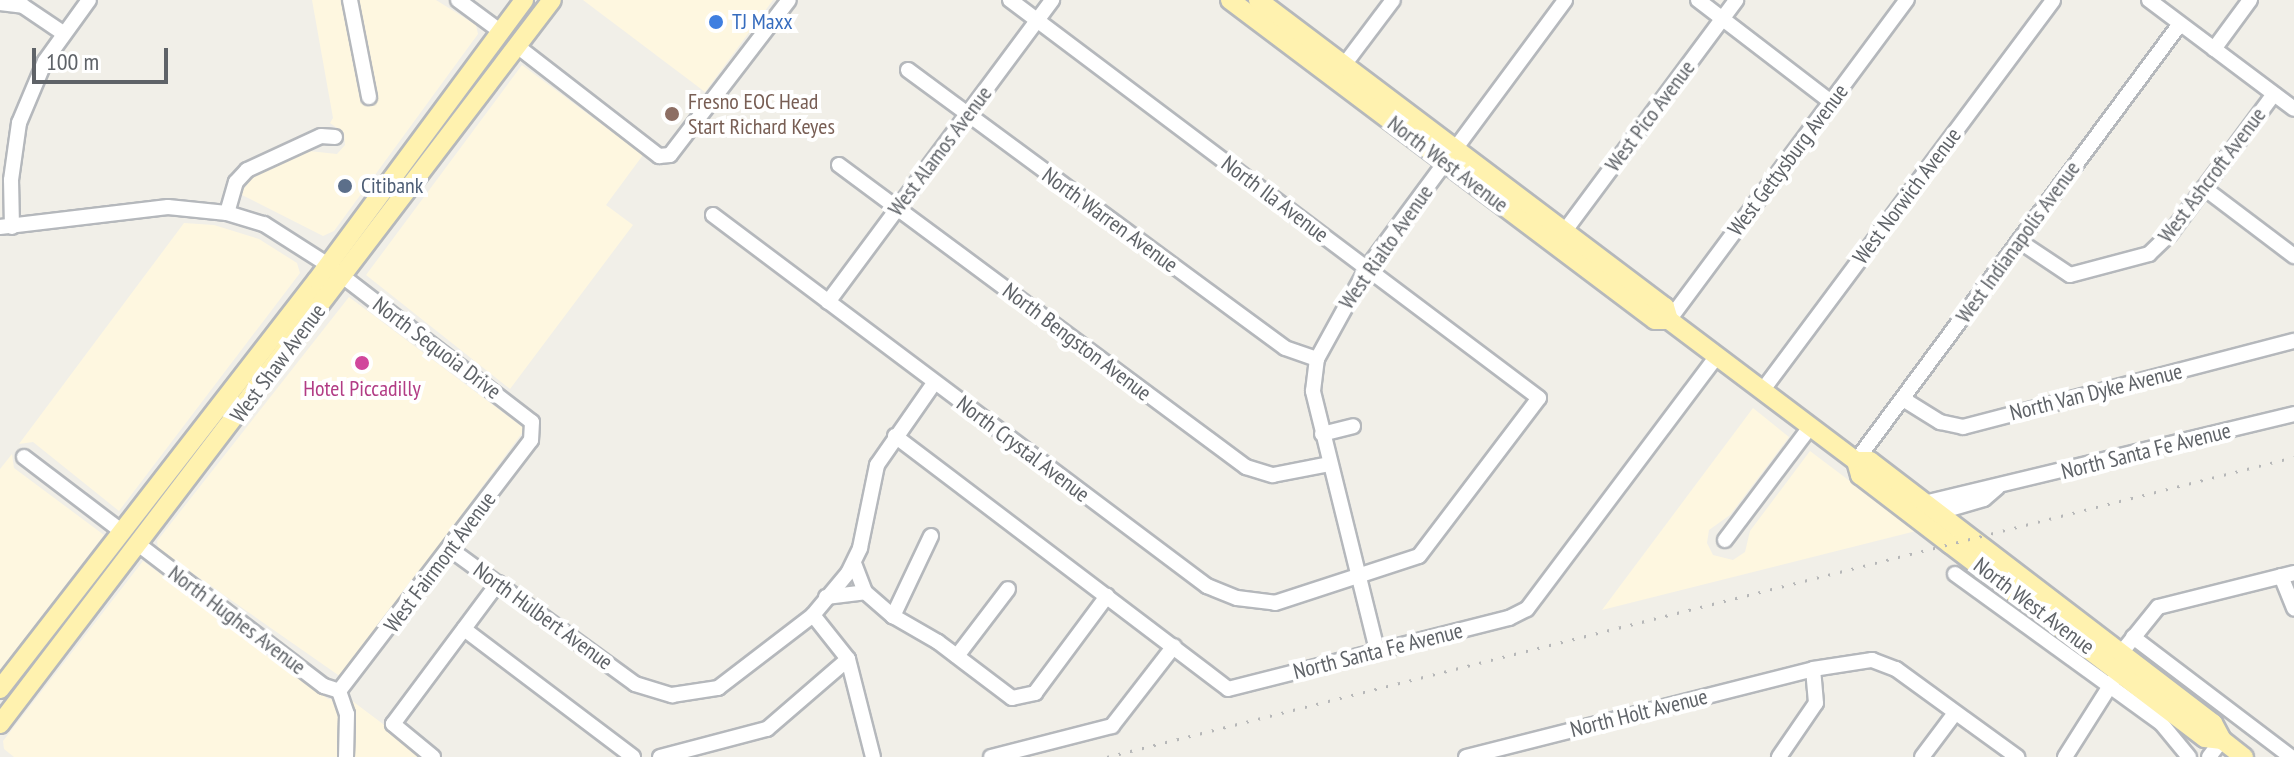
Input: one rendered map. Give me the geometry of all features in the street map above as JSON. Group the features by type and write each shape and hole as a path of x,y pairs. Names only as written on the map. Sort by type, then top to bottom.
{"main road":[{"name":"West Shaw Avenue","path":"0,724 138,544 336,271 524,0"},
{"path":"517,46 514,32 537,0"},
{"name":"West Shaw Avenue","path":"0,689 208,419 336,271 477,99 552,0"},
{"name":"North West Avenue","path":"1230,0 1339,72 1450,156 1655,320 1669,320"},
{"name":"North West Avenue","path":"1258,0 1339,72"},
{"path":"477,99 474,85 502,46 500,31"},
{"name":"North West Avenue","path":"1450,156 1564,232 1665,307 1669,320 1856,461 1870,461 2115,661 2137,685 2205,738 2222,740"},
{"path":"138,544 135,528 184,465 208,419"},
{"name":"North West Avenue","path":"1856,461 1860,475 1891,499 2115,661 2213,723 2222,740 2244,757"},
{"path":"1891,499 1903,498 1919,510 1930,508"},
{"path":"54,652 76,608 124,546 121,531"},
{"path":"0,705 25,671 27,652"}],"street":[{"path":"6,227 19,123 63,33 89,0"},
{"path":"458,0 500,31"},
{"path":"517,46 659,156 670,155 789,0"},
{"name":"North Ila Avenue","path":"1010,0 1539,398 1434,543 1402,566 1360,577"},
{"name":"West Alamos Avenue","path":"828,302 1052,0"},
{"path":"1339,72 1393,0"},
{"name":"West Rialto Avenue","path":"1377,650 1313,391 1317,359 1367,268 1565,0"},
{"path":"1698,0 1831,102"},
{"name":"West Pico Avenue","path":"1564,232 1736,0"},
{"name":"West Gettysburg Avenue","path":"1669,320 1907,0"},
{"name":"West Norwich Avenue","path":"1762,391 2053,0"},
{"path":"2149,0 2294,109"},
{"path":"2214,49 2250,0"},
{"path":"0,3 23,6 63,33"},
{"path":"350,3 369,97"},
{"name":"West Indianapolis Avenue","path":"1856,461 2180,24"},
{"name":"North Warren Avenue","path":"908,70 1285,348 1317,359"},
{"name":"West Ashcroft Avenue","path":"2019,241 2066,274 2132,261 2163,242 2274,94"},
{"path":"227,213 236,182 247,170 321,136 335,137"},
{"name":"North Bengston Avenue","path":"839,165 1246,467 1273,475 1329,464"},
{"path":"2204,188 2294,256"},
{"name":"North Sequoia Drive","path":"6,227 168,207 227,213 278,231 336,271 526,416 534,428"},
{"name":"North Crystal Avenue","path":"713,215 1207,586 1237,598 1275,603 1360,577"},
{"name":"North Van Dyke Avenue","path":"1903,399 1940,422 1963,427 2294,341"},
{"name":"North Santa Fe Avenue","path":"1174,646 1228,689 1509,618 1527,609 1716,357"},
{"path":"873,757 848,659 813,615 854,563 877,465 934,383"},
{"name":"North Santa Fe Avenue","path":"1930,508 1984,499 1998,487 2294,414"},
{"path":"1322,434 1353,426"},
{"path":"1725,540 1810,427"},
{"name":"West Fairmont Avenue","path":"339,691 531,440 534,428"},
{"path":"895,436 1174,646 1112,726 991,757"},
{"path":"24,457 121,531"},
{"path":"893,616 931,536"},
{"name":"North Hughes Avenue","path":"138,544 324,686 339,691"},
{"name":"North Hulbert Avenue","path":"450,549 635,684 672,695 718,688 813,615"},
{"path":"854,563 865,592 893,616 957,656 1012,698 1028,698 1107,596"},
{"path":"1955,574 2161,723 2189,757"},
{"path":"2065,757 2113,688 2115,661 2158,607 2288,575 2294,609"},
{"path":"433,757 393,724 498,583"},
{"path":"957,656 1008,589"},
{"path":"826,597 865,592"},
{"path":"464,629 633,757"},
{"path":"2133,637 2291,757"},
{"path":"660,757 767,729 848,659"},
{"path":"1779,757 1816,703 1813,669 1872,660 1896,669 2017,757"},
{"name":"North Holt Avenue","path":"1466,757 1813,669"},
{"path":"2113,688 2137,685"},
{"path":"339,691 347,714 346,757"},
{"path":"1922,757 1955,713"},
{"path":"2209,757 2222,740"}],"shaded area":[{"path":"312,0 436,0 476,25 478,34 334,231 323,236 240,194 256,173 309,151 337,154 345,145 344,133 330,123 333,118"},
{"path":"583,0 773,0 705,92"},
{"path":"522,65 643,155 606,205 633,225 510,389 366,275"},
{"path":"184,223 214,225 259,239 297,263 300,273 119,511 33,442 19,444"},
{"path":"349,297 525,429 341,677 158,549 157,541"},
{"path":"1753,408 1789,437 1730,515 1709,530 1707,543 1713,555 1733,560 1745,552 1750,531 1810,451 1916,531 1602,610"},
{"path":"12,454 14,468 104,535 0,670 0,469"},
{"path":"143,561 328,699 351,700 427,757 14,757 4,749 3,741"}],"railway":[{"path":"1107,757 2294,457"}],"place":[{"name":"TJ Maxx","path":"716,22"},
{"name":"Fresno EOC Head Start Richard Keyes","path":"672,114"},
{"name":"Citibank","path":"345,186"},
{"name":"Hotel Piccadilly","path":"362,363"}]}
